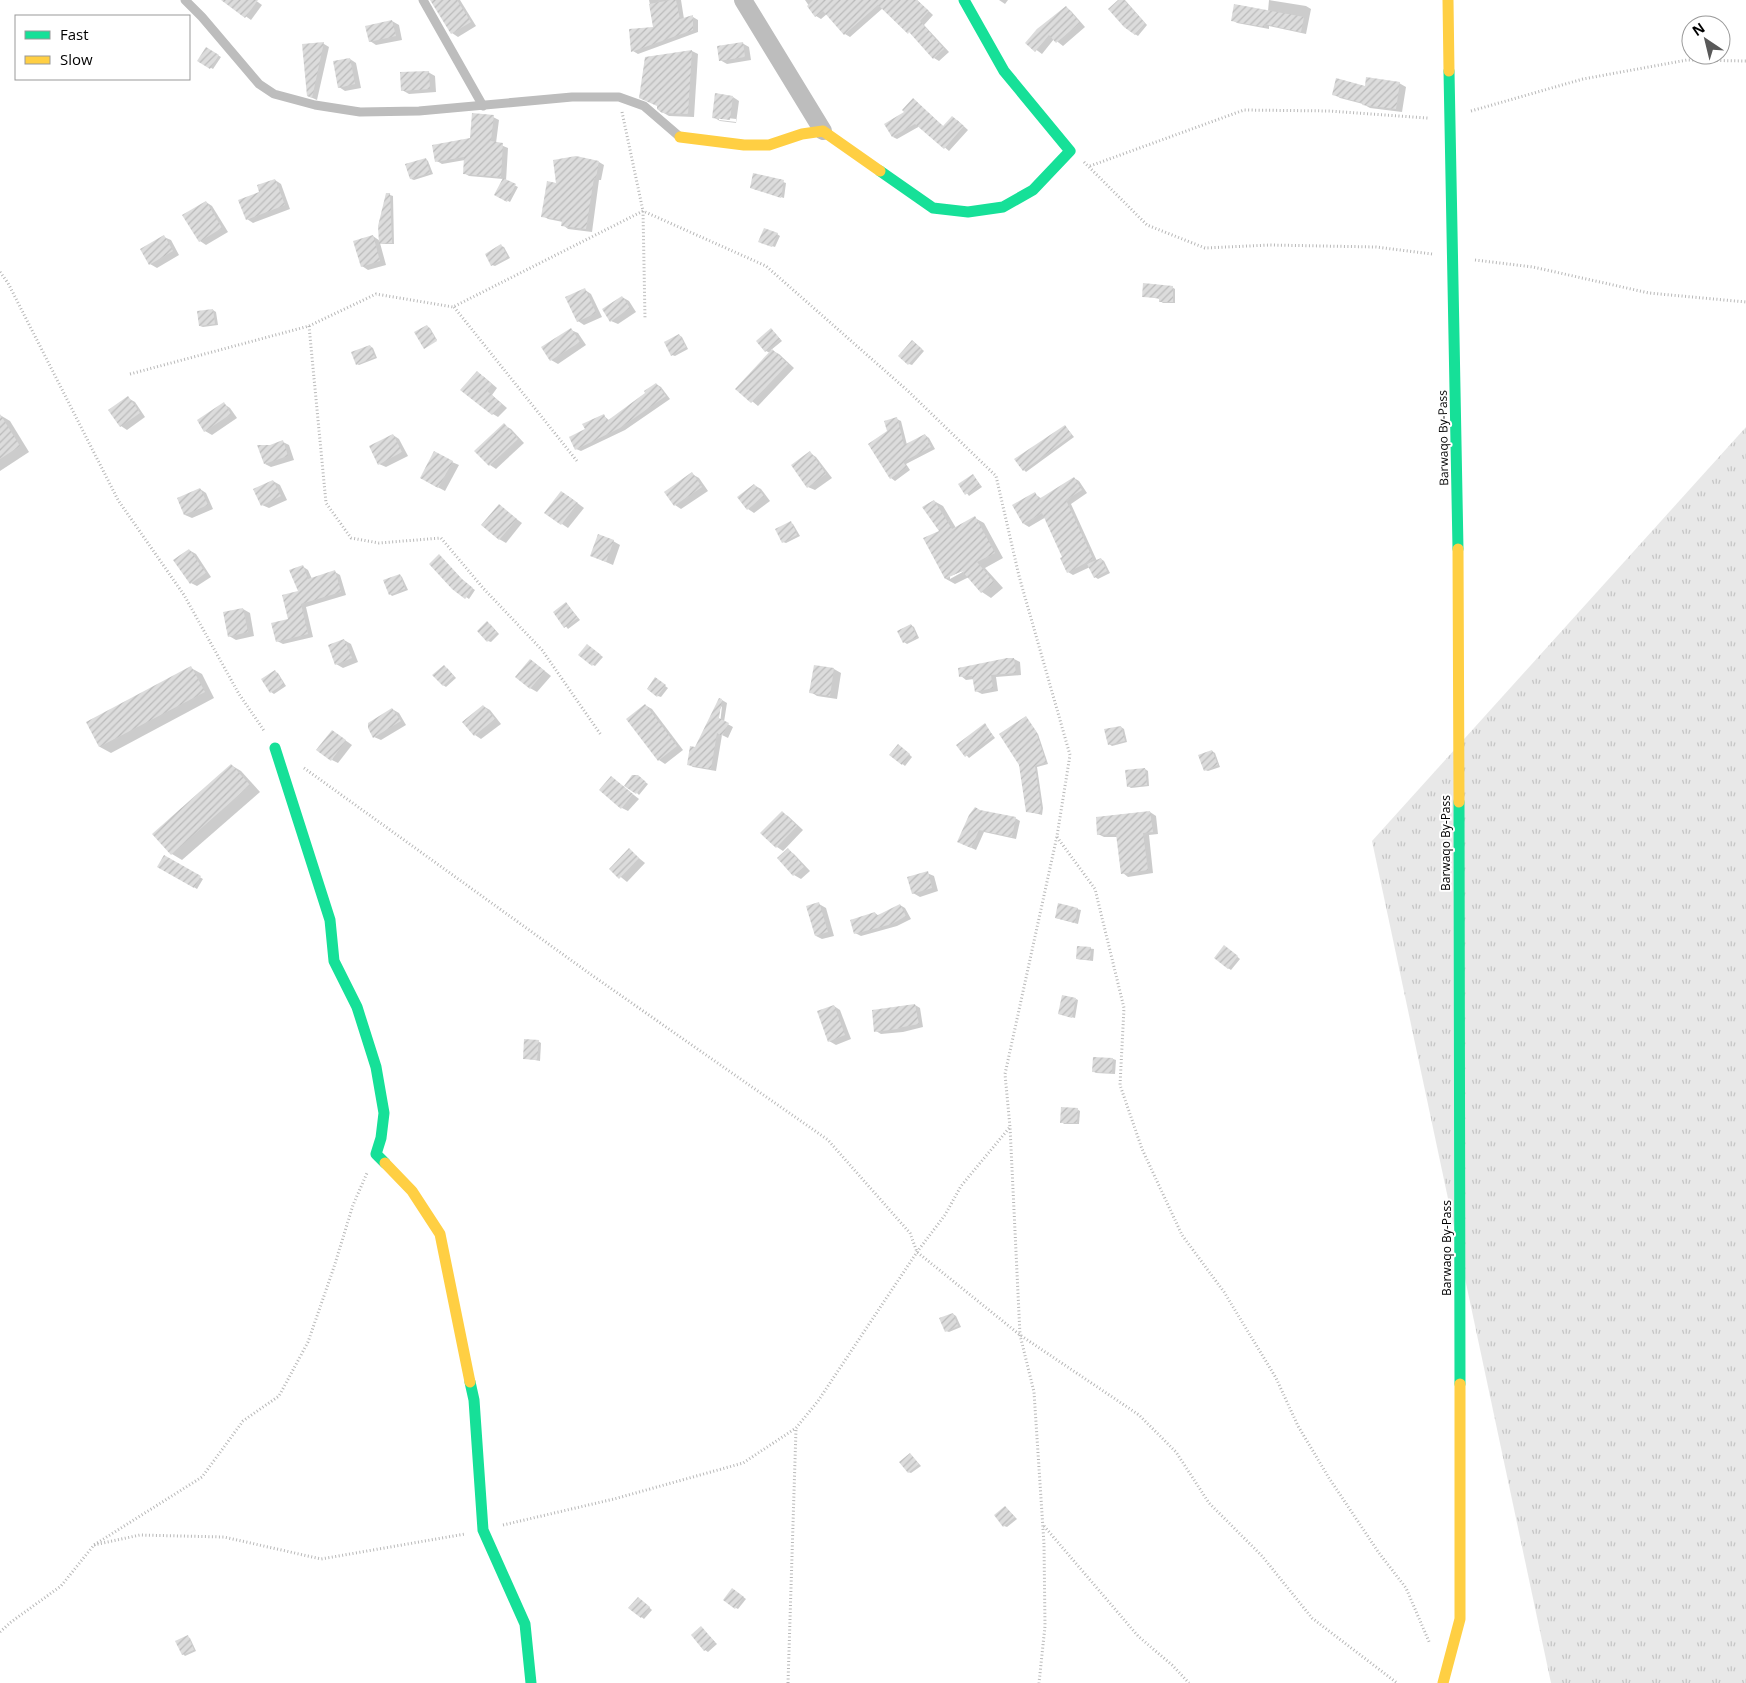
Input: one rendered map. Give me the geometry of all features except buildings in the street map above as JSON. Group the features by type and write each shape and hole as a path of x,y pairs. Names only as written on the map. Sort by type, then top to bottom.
{"main road":[{"path":"680,137 744,145 769,145 802,134 823,130 933,208 968,212 1003,207 1033,190 1070,151 1004,71 964,0"},
{"name":"Barwaqo By-Pass","path":"1443,1683 1460,1619 1458,508 1448,0"},
{"path":"275,748 330,920 334,961 358,1007 376,1067 384,1113 381,1138 376,1154 412,1191 440,1234 474,1400 482,1530 525,1624 531,1683"}],"street":[{"path":"743,0 823,130"}],"lane":[{"path":"185,0 202,17 259,84 274,94 315,105 360,112 419,111 572,97 619,97 644,106 680,137"},
{"path":"423,0 484,106"}],"path":[{"path":"1746,61 1687,60 1583,79 1441,120 1330,111 1244,110 1090,166 1147,226 1206,248 1270,245 1376,247 1533,267 1649,293 1746,302"},
{"path":"619,97 643,211 645,319"},
{"path":"130,374 309,326 376,294 453,307 643,211"},
{"path":"643,211 766,266 908,391 996,476 1019,576 1070,755 1057,836 1005,1074 1010,1127 1020,1335 1034,1392 1043,1525 1045,1626 1039,1683"},
{"path":"0,272 8,283 118,500 184,595 239,694 275,748"},
{"path":"453,307 577,461"},
{"path":"309,326 326,502 351,538 379,543 442,538 483,588 542,650 601,735"},
{"path":"299,765 593,976 828,1140 910,1233 918,1252 1020,1335 1139,1414 1176,1452 1209,1503 1262,1556 1312,1618 1396,1683"},
{"path":"1057,836 1095,889 1124,1008 1120,1085 1142,1149 1182,1235 1224,1292 1276,1378 1298,1426 1329,1478 1379,1553 1406,1588 1432,1650"},
{"path":"94,1546 140,1535 224,1537 321,1559 459,1536 614,1499 743,1463 796,1428 818,1401 945,1215 961,1186 1010,1127"},
{"path":"0,1632 10,1622 62,1586 94,1546 202,1477 243,1422 279,1396 308,1342 353,1205 376,1154"},
{"path":"788,1683 796,1428"},
{"path":"1043,1525 1138,1636 1172,1665 1189,1683"}],"green space":[{"path":"1746,427 1746,1683 1551,1683 1372,841"}],"traffic: fast":[{"path":"880,171 933,208 968,212 1003,207 1033,190 1070,151 1004,71 964,0"},
{"path":"1449,71 1458,549"},
{"path":"275,748 330,920 334,961 357,1007 376,1067 384,1113 381,1138 376,1154 385,1163"},
{"path":"1459,802 1460,1384"},
{"path":"470,1382 474,1400 483,1530 525,1624 531,1683"}],"traffic: slow":[{"path":"1448,0 1449,71"},
{"path":"680,137 744,145 769,145 802,134 823,131 880,171"},
{"path":"1458,549 1459,802"},
{"path":"385,1163 412,1191 440,1234 470,1382"},
{"path":"1443,1683 1460,1619 1460,1384"}]}
